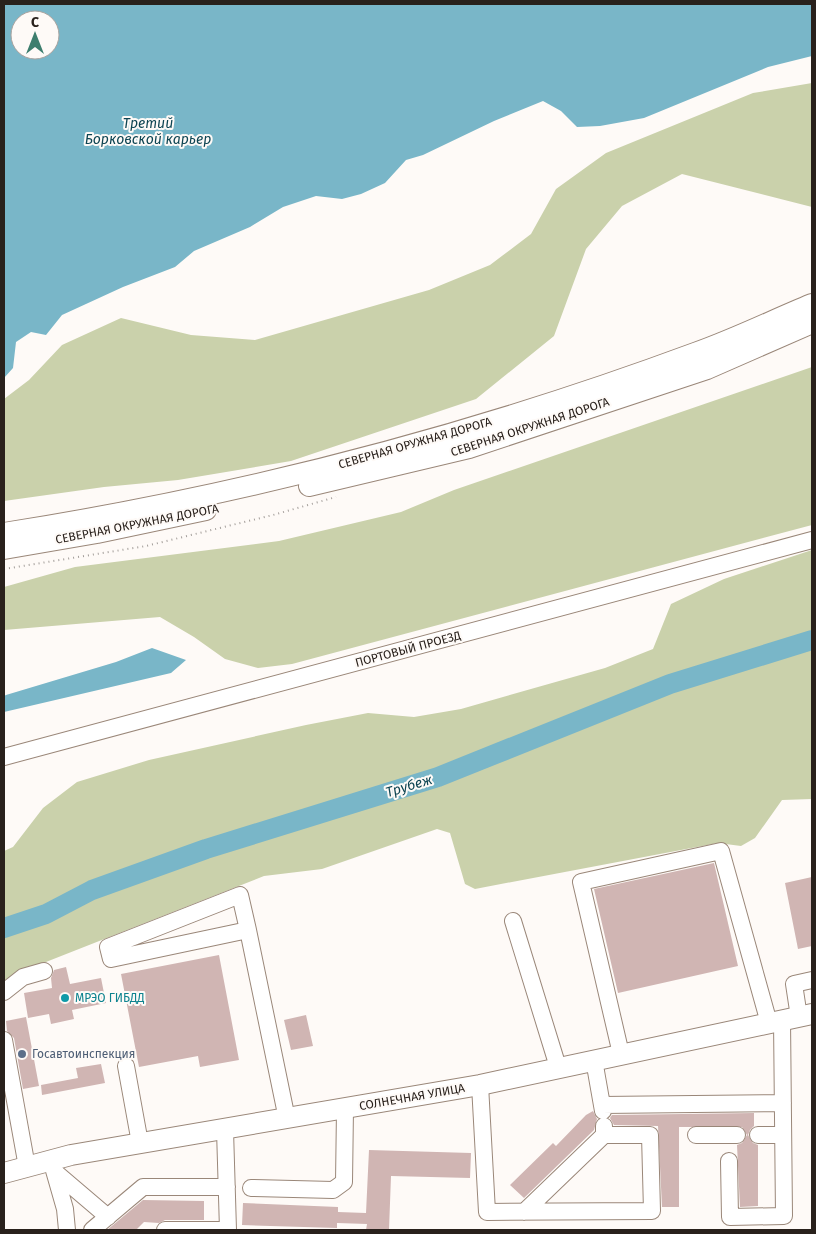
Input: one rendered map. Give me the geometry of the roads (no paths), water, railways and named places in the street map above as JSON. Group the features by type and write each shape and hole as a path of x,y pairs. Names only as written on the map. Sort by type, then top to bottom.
{"main road":[{"name":"СЕВЕРНАЯ ОРУЖНАЯ ДОРОГА","path":"4,533 185,501 372,456 460,431 616,381 697,353 812,304"},
{"name":"СЕВЕРНАЯ ОКРУЖНАЯ ДОРОГА","path":"4,549 161,521 469,448 707,368 812,323"},
{"name":"СОЛНЕЧНАЯ УЛИЦА","path":"11,1171 53,1166 140,1143 226,1130 480,1085 790,1018"}],"lane":[{"name":"ПОРТОВЫЙ ПРОЕЗД","path":"4,757 812,540"},
{"path":"621,1054 581,882 721,852 790,1018"},
{"path":"248,930 111,960 108,946 240,895 248,930 287,1119"},
{"path":"513,922 549,1032 558,1067"},
{"path":"4,992 23,977 44,971"},
{"path":"729,1161 730,1217 784,1216 783,1103 794,984 812,980"},
{"path":"4,1040 11,1171"},
{"path":"594,1060 603,1119"},
{"path":"126,1066 140,1143"},
{"path":"480,1085 487,1212 652,1211 650,1135 603,1119"},
{"path":"524,1212 603,1119 783,1103"},
{"path":"251,1188 333,1190 344,1182 345,1109"},
{"path":"164,1230 228,1230 226,1130"},
{"path":"696,1135 732,1138"},
{"path":"758,1135 783,1135"},
{"path":"53,1166 108,1217"},
{"path":"53,1166 66,1209 67,1230"},
{"path":"92,1230 143,1187 227,1187"}],"water":[{"name":"Третий Борковской карьер","path":"4,4 812,4 812,56 768,67 644,118 600,126 577,127 561,111 543,101 494,121 423,155 406,160 385,183 361,194 342,199 316,196 283,207 250,227 194,251 175,267 123,287 62,315 46,335 31,332 16,342 13,368 4,378"},
{"path":"152,648 186,660 171,673 4,712 4,696 6,695 116,662"}],"waterway":[{"name":"Трубеж","path":"4,928 46,914 92,890 206,849 438,777 670,684 812,640"}],"place":[{"name":"МРЭО ГИБДД","path":"65,998"},
{"name":"Госавтоинспекция","path":"22,1054"}]}
